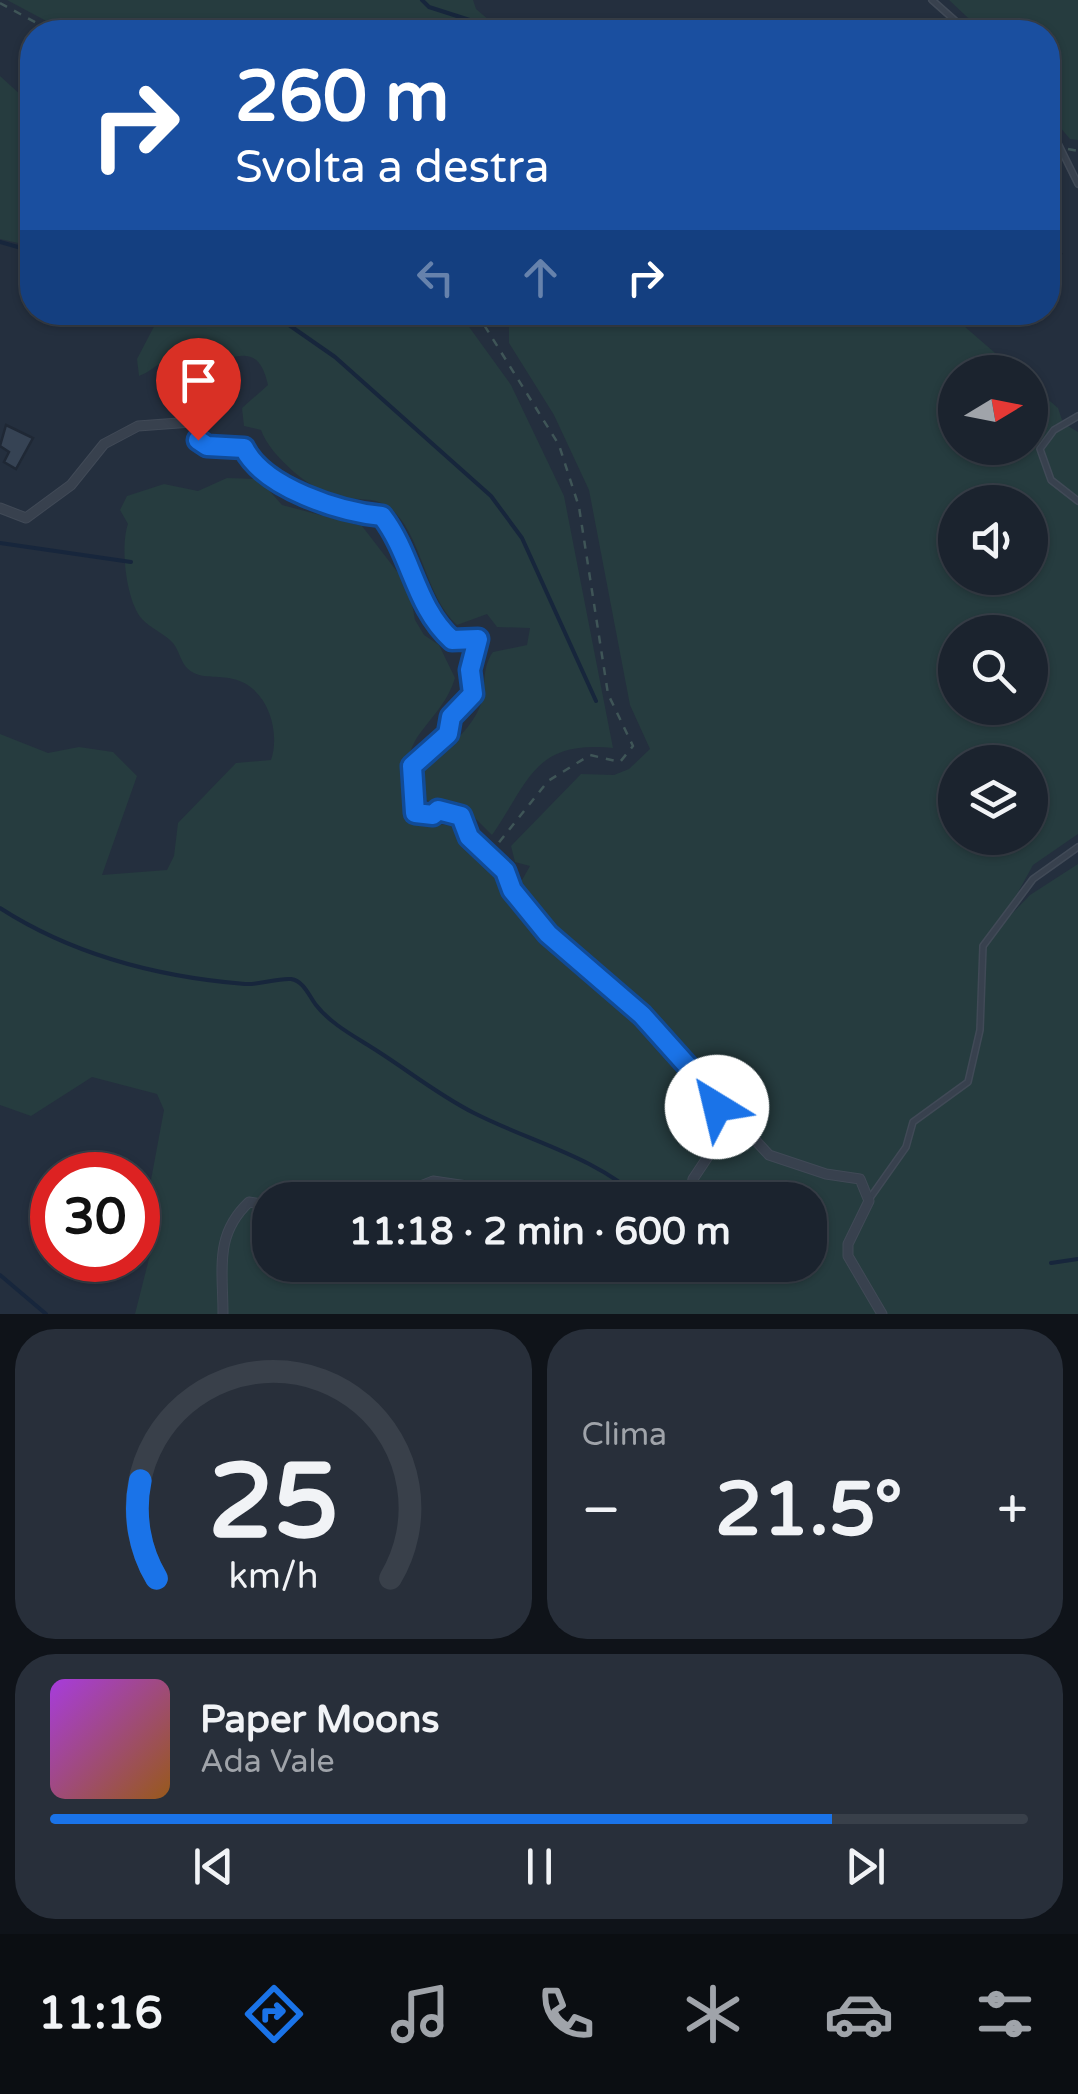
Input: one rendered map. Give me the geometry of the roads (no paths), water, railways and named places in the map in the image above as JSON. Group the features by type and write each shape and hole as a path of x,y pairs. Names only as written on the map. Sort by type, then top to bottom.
{"street":[{"path":"0,508 26,518 71,486 104,444 138,426 192,422 199,442 244,448 256,465 324,505 382,516 396,537 431,621 452,640 478,639 470,670 473,694 451,717 448,734 412,766 415,813 433,815 438,810 461,816 469,837 505,871 512,890 548,934 642,1015 769,1155 826,1174 860,1180 869,1201 848,1244 848,1256 882,1314"},
{"path":"692,1182 718,1140 719,1101"},
{"path":"224,1314 223,1244 230,1220 252,1202"}],"lane":[{"path":"932,0 954,20"},
{"path":"1060,148 1078,184"},
{"path":"1078,416 1054,430 1040,450 1051,480 1078,500"},
{"path":"869,1201 874,1186 906,1146 913,1122 968,1082 980,1030 983,946 1033,879 1078,847"}],"waterway":[{"path":"422,0 429,7 470,20"},
{"path":"0,242 20,248"},
{"path":"289,325 335,357 491,496 522,538 596,701"},
{"path":"0,543 131,562"},
{"path":"0,908 57,939 149,969 245,984 296,980 335,1023 448,1098 583,1161 619,1182"},
{"path":"1051,1263 1078,1259"},
{"path":"0,1275 46,1314"}]}
